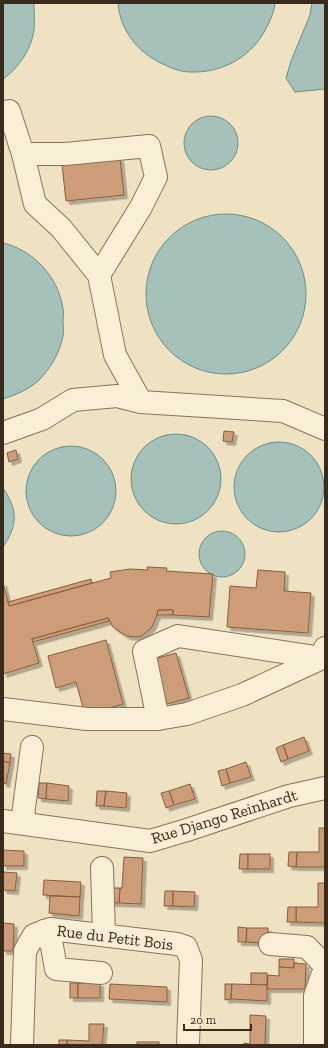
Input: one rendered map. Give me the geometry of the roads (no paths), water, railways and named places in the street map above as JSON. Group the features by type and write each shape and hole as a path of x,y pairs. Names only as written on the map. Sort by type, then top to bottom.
{"lane":[{"path":"9,111 15,143 35,204 61,228 99,275 115,355 141,402"},
{"path":"15,143 65,154 149,146 156,176 141,207 99,275"},
{"path":"3,433 42,419 73,400 117,396 141,402 283,411 325,429"},
{"path":"158,719 144,651 178,636 323,653"},
{"path":"3,708 87,719 158,719 187,714 242,695 323,653"},
{"path":"12,822 32,748"},
{"name":"Rue Django Reinhardt","path":"12,822 150,841 289,796 325,788"},
{"path":"102,868 104,935"},
{"name":"Rue du Petit Bois","path":"22,1045 25,951 34,935 50,929 177,944 186,947 190,960 188,1045"},
{"path":"44,931 52,946 56,969 101,972"},
{"path":"270,944 307,947 325,966"},
{"path":"315,1045 315,996 325,971"}],"water":[{"path":"3,3 34,3 34,29 31,43 24,57 3,79"},
{"path":"118,3 275,3 272,15 265,31 250,51 223,67 202,72 191,72 174,69 147,55 139,48 127,32"},
{"path":"312,3 325,3 325,89 295,92 286,78 291,61 310,15"},
{"path":"211,116 221,118 230,124 236,133 238,143 236,153 230,162 221,168 211,170 201,168 192,162 186,153 184,143 186,133 192,124 201,118"},
{"path":"226,214 256,220 276,232 288,244 300,264 306,294 300,324 288,344 276,356 256,368 226,374 196,368 176,356 164,344 152,324 146,294 152,264 164,244 176,232 196,220"},
{"path":"3,243 25,252 35,259 50,276 61,298 63,312 63,334 62,342 57,354 42,377 26,390 3,399"},
{"path":"176,434 193,438 208,447 217,462 221,479 217,496 208,511 193,520 176,524 159,520 144,511 135,496 131,479 135,462 144,447 159,438"},
{"path":"279,442 296,446 311,455 320,470 324,487 320,504 311,519 296,528 279,532 262,528 247,519 238,504 234,487 238,470 247,455 262,446"},
{"path":"71,446 88,450 103,459 112,474 116,491 112,508 103,523 88,532 71,536 54,532 39,523 30,508 26,491 30,474 39,459 54,450"},
{"path":"3,488 14,511 14,524 3,547"},
{"path":"222,531 235,535 241,541 245,554 241,567 235,573 222,577 209,573 203,567 199,554 203,541 209,535"}]}
